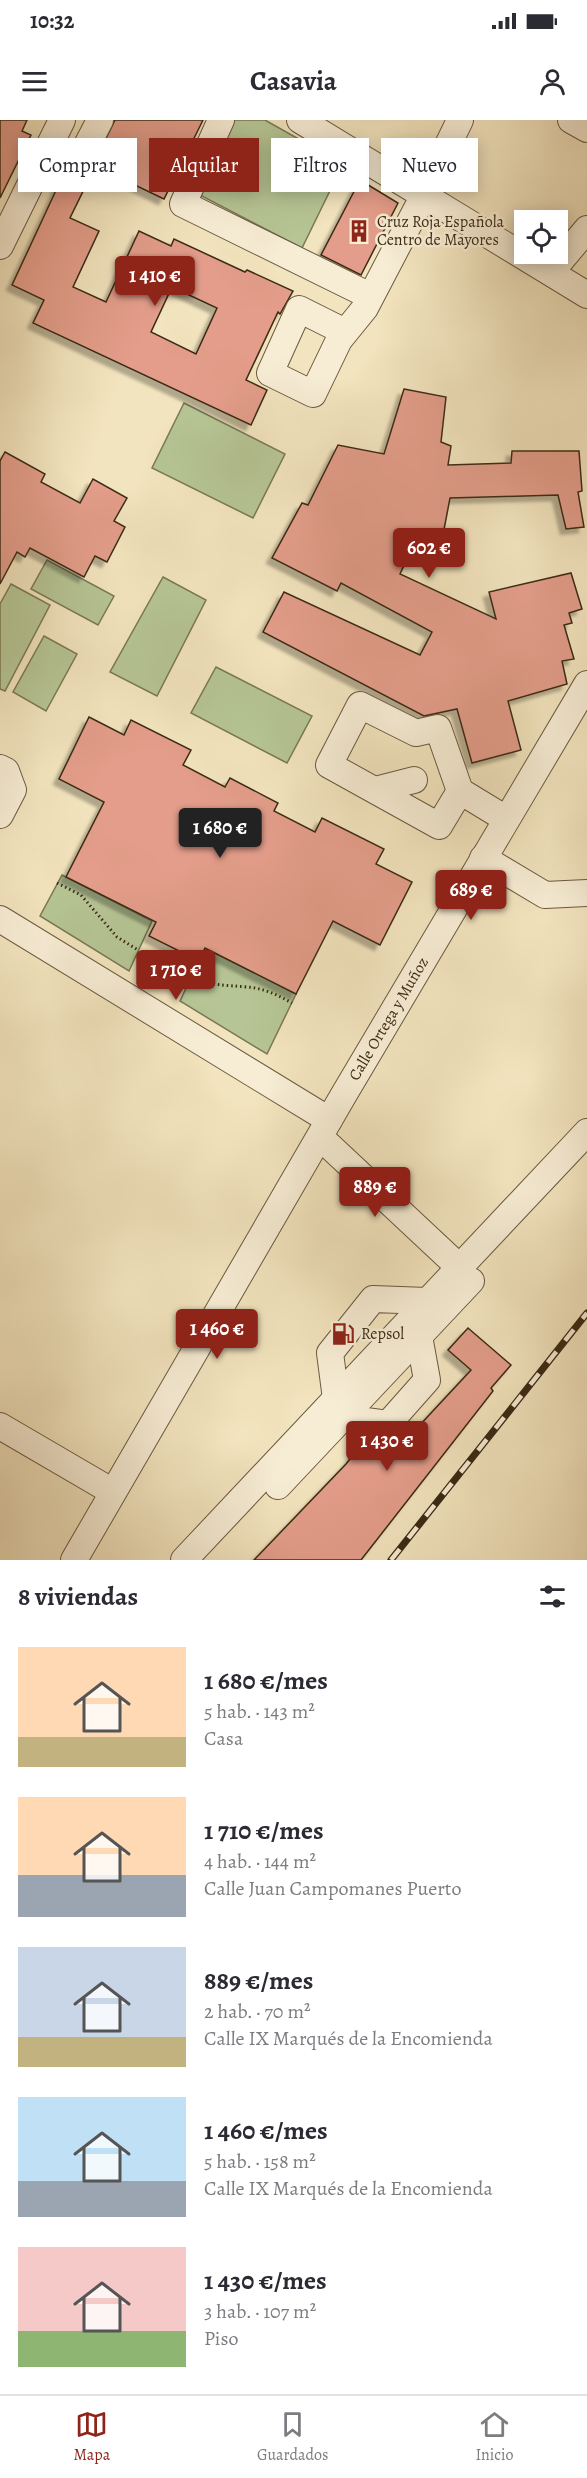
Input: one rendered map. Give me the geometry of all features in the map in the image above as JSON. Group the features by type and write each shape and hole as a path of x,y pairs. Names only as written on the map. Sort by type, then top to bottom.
{"street":[{"path":"0,246 62,120"},
{"path":"91,138 100,120"},
{"path":"221,120 183,204 368,302"},
{"path":"300,120 587,295"},
{"path":"345,332 368,302 460,120"},
{"path":"571,120 587,129"},
{"path":"550,272 587,229"},
{"name":"Calle Ortega y Muñoz","path":"74,1560 324,1128 587,684"},
{"path":"460,791 439,826 329,765 360,705 416,733 438,728 460,791 506,819"},
{"path":"0,768 6,771 13,790 0,815"},
{"path":"375,790 402,785 414,780"},
{"path":"483,858 545,895 587,893"},
{"path":"0,919 324,1128 459,1267"},
{"path":"208,1560 339,1409 427,1301 587,1132"},
{"path":"184,1560 339,1409 419,1336 587,1156"},
{"path":"339,1409 330,1353 373,1299 427,1301"},
{"path":"339,1409 388,1424 427,1380 419,1336"},
{"path":"0,1426 112,1492"}],"path":[{"path":"57,883 81,895 117,937 138,950"},
{"path":"192,977 213,986 248,987 268,991 292,1003"}],"green space":[{"path":"234,120 265,120 297,138 271,138 271,192 329,192 302,248 196,193 259,192 259,138 225,138"},
{"path":"184,403 285,454 253,518 152,468"},
{"path":"47,560 114,596 98,625 31,589"},
{"path":"163,577 206,600 157,696 110,672"},
{"path":"11,584 50,605 5,691 0,689 0,604"},
{"path":"44,636 77,654 46,711 13,692"},
{"path":"216,667 312,716 287,763 191,713"},
{"path":"62,875 152,921 129,971 40,916"},
{"path":"205,948 296,994 267,1054 180,1001"}],"building":[{"path":"0,120 27,120 22,131 31,135 30,138 18,138 18,161 0,198"},
{"path":"115,120 203,120 194,138 149,138 149,192 137,186 137,138 106,138"},
{"name":"Cruz Roja Española Centro de Mayores","path":"369,185 398,203 361,275 321,255 354,192 369,192"},
{"path":"55,192 83,192 70,218 99,231 73,287 106,302 139,231 171,246 174,239 245,272 247,270 293,291 280,314 278,312 246,380 267,390 251,425 33,323 44,300 12,285","holes":["172,287 217,308 196,354 151,332"]},
{"path":"149,192 167,192 164,199"},
{"path":"404,389 446,397 441,442 451,446 448,465 511,463 512,451 579,451 582,491 578,492 584,527 566,529 558,495 450,498 442,540 412,534 408,557 400,574 496,619 489,592 571,573 582,609 569,613 572,623 564,625 574,659 562,661 567,684 508,701 521,750 472,763 457,709 424,716 263,632 284,592 420,655 432,632 341,583 337,591 272,558 302,503 308,505 338,445 384,454"},
{"path":"5,452 45,474 41,482 80,503 93,479 127,498 114,521 125,527 107,562 95,556 84,577 30,548 25,557 17,552 0,584 0,461"},
{"path":"89,717 124,735 131,720 191,750 183,765 225,787 230,778 278,803 274,811 315,832 322,818 384,849 376,864 412,882 380,945 333,921 296,994 205,948 199,961 149,936 156,922 66,877 104,802 59,779"},
{"path":"468,1328 511,1365 491,1388 493,1391 361,1560 254,1560 346,1464 368,1437 391,1456 471,1370 448,1350"}],"railway":[{"path":"391,1560 587,1313"}],"place":[{"name":"Cruz Roja Española Centro de Mayores","path":"359,231"},
{"name":"Repsol","path":"343,1334"}]}
